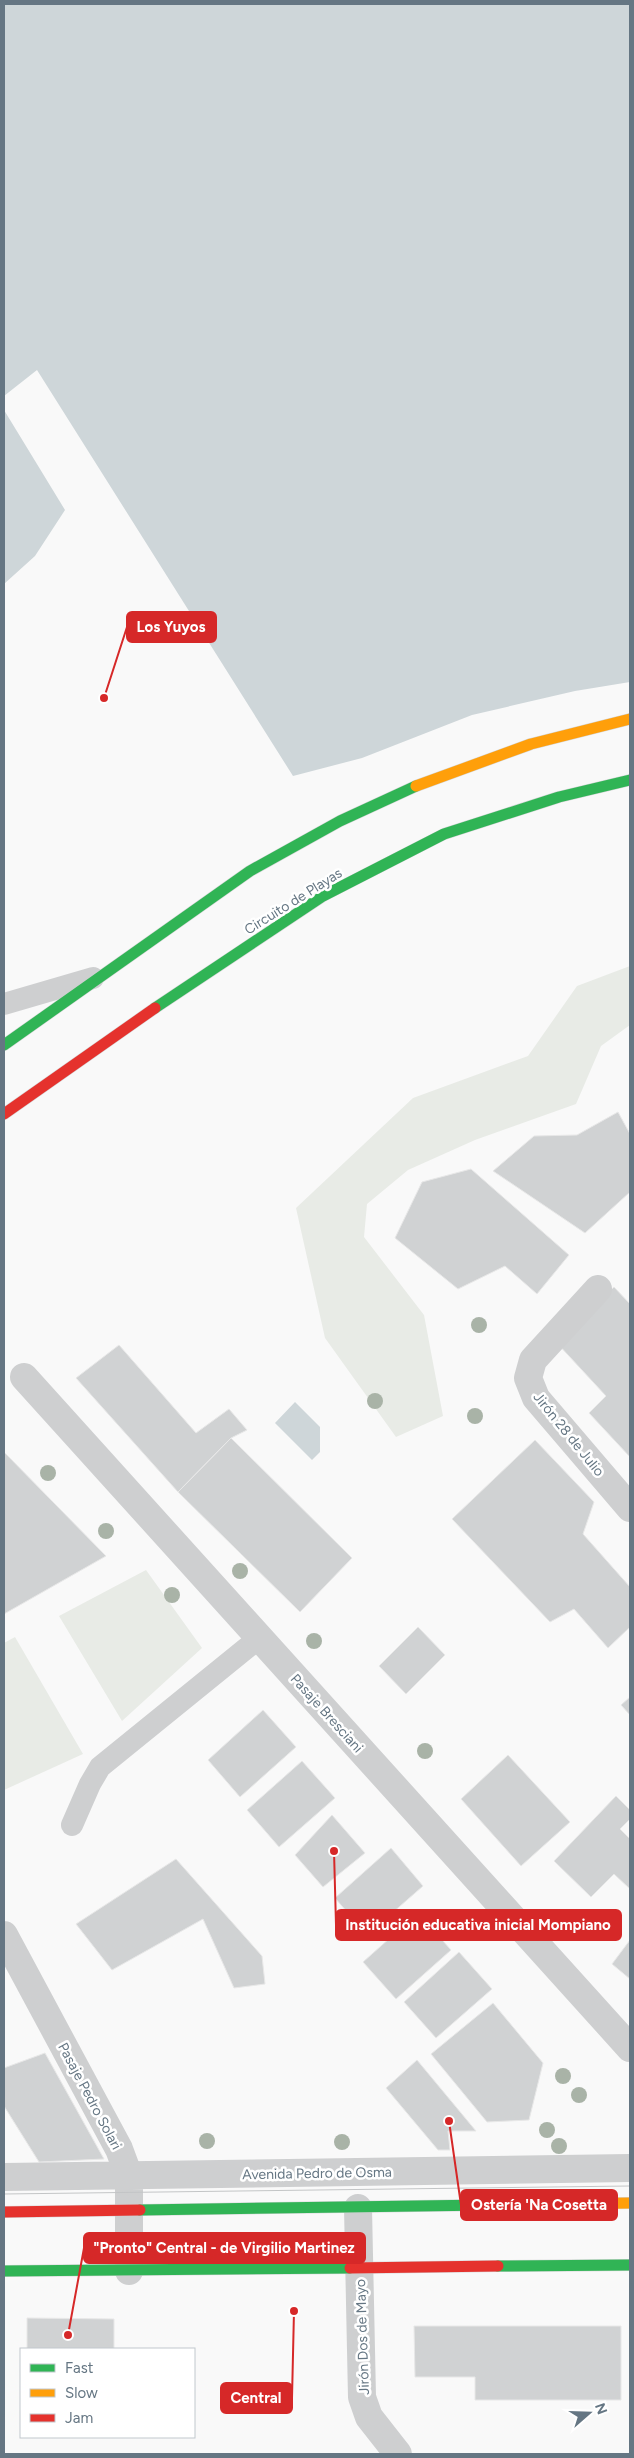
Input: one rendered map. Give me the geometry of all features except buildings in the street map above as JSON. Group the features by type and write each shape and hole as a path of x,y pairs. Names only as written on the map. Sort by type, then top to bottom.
{"main road":[{"path":"4,1045 250,871 407,788 491,756 566,732 630,719"},
{"name":"Circuito de Playas","path":"4,1114 155,1008 322,896 444,834 559,797 630,780"},
{"path":"4,2212 630,2203"},
{"path":"4,2272 630,2265"}],"street":[{"name":"Jirón 28 de Julio","path":"598,1289 533,1360 528,1378 536,1398 630,1508"},
{"name":"Pasaje Bresciani","path":"24,1377 630,2048"},
{"name":"Pasaje Pedro Solari","path":"4,1935 119,2149 129,2176 129,2271"},
{"name":"Avenida Pedro de Osma","path":"4,2178 630,2168"},
{"name":"Jirón Dos de Mayo","path":"358,2208 362,2397 369,2416 398,2454"}],"lane":[{"path":"4,1004 103,975"},
{"path":"72,1826 90,1784 100,1767 260,1638"}],"shaded area":[{"path":"4,4 630,4 630,682 575,691 472,715 362,758 293,776 37,370 4,396"},
{"path":"4,410 65,510 35,556 4,584"},
{"path":"630,966 630,1025 601,1046 576,1104 475,1140 408,1170 367,1204 364,1237 424,1315 443,1416 396,1437 325,1338 296,1208 413,1098 528,1056 577,986"},
{"path":"295,1402 320,1427 320,1452 312,1460 275,1423"},
{"path":"146,1570 202,1648 122,1721 59,1616"},
{"path":"15,1637 83,1754 4,1790 4,1643"}],"tram line":[{"path":"4,2194 630,2186"}],"traffic: fast":[{"path":"155,1008 323,896 444,834 559,797 630,780"},
{"path":"4,1045 250,871 340,821 416,786"},
{"path":"140,2210 488,2205"},
{"path":"498,2266 630,2265"},
{"path":"4,2271 350,2268"}],"traffic: slow":[{"path":"416,786 531,744 630,719"},
{"path":"488,2205 630,2203"}],"traffic: jam":[{"path":"4,1114 155,1008"},
{"path":"4,2212 140,2210"},
{"path":"350,2268 498,2266"}],"place":[{"name":"Los Yuyos","path":"104,698"},
{"name":"Institución educativa inicial Mompiano","path":"334,1851"},
{"name":"Ostería 'Na Cosetta","path":"449,2121"},
{"name":"Central","path":"294,2311"},
{"name":"\"Pronto\" Central - de Virgilio Martinez","path":"68,2335"}]}
